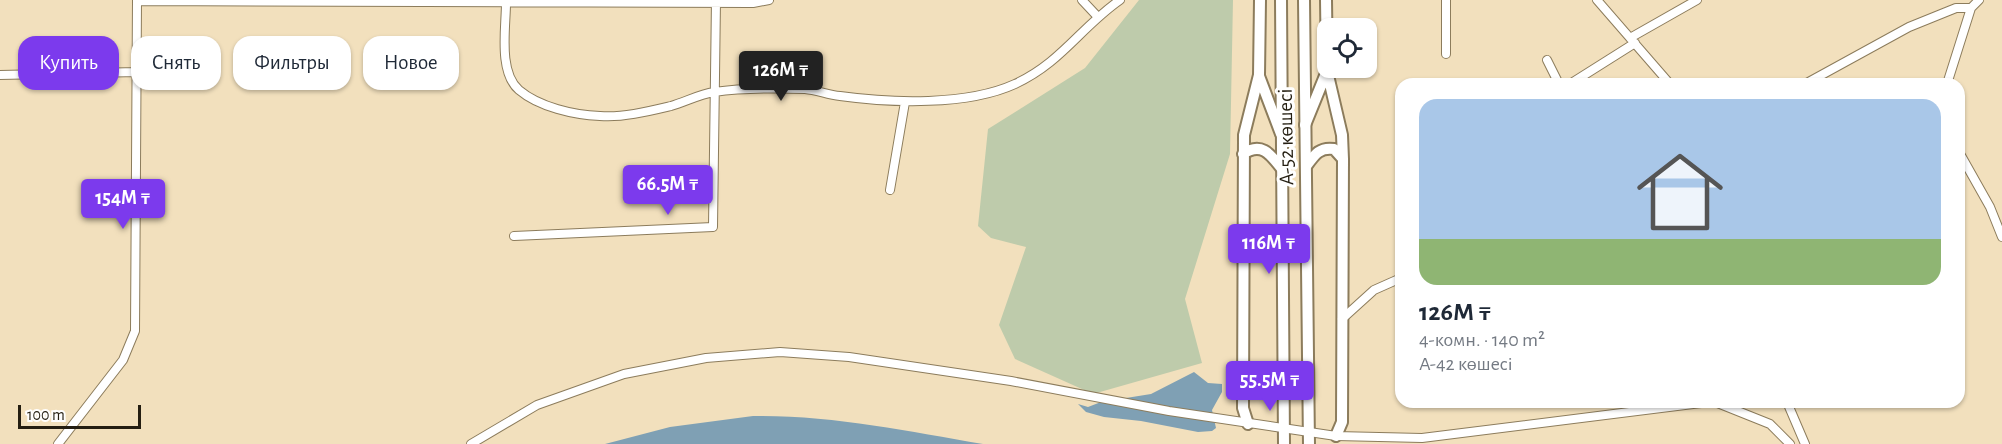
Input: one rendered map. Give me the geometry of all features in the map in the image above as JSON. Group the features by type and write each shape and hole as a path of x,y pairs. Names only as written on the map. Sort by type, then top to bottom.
{"street":[{"path":"137,36 137,1 506,3 716,1 753,3 769,0"},
{"path":"1082,0 1097,16"},
{"path":"506,3 506,58 510,79 529,96 562,111 601,117 671,106 713,92 807,89 838,96 905,102 964,97 1014,84 1052,62 1080,38 1097,16 1120,0"},
{"name":"А-52 көшесі","path":"1281,0 1284,444"},
{"name":"А-52 көшесі","path":"1304,0 1309,444"},
{"path":"1318,0 1327,13"},
{"path":"1326,0 1327,18"},
{"path":"1446,0 1446,54"},
{"path":"1597,0 1665,78"},
{"path":"1579,78 1696,0"},
{"path":"1949,78 1971,8 1979,0"},
{"path":"514,236 713,227 716,1"},
{"path":"1248,424 1243,408 1244,135 1259,75 1262,3"},
{"path":"1816,78 1909,27 1956,8 1971,8"},
{"path":"1547,60 1556,78"},
{"path":"0,75 131,72"},
{"path":"1259,75 1281,135"},
{"path":"1305,125 1324,78"},
{"path":"1329,78 1342,135 1343,159 1342,422 1336,436"},
{"path":"58,444 123,360 135,331 137,90"},
{"path":"890,190 905,102"},
{"path":"1244,154 1250,149 1260,148 1269,152 1282,169"},
{"path":"1307,165 1316,153 1324,148 1335,149 1343,159"},
{"path":"1965,163 1990,207 2002,237"},
{"path":"1342,319 1374,290 1395,281"},
{"path":"471,444 537,405 624,374 706,358 780,352 849,357 1011,381 1248,424 1336,436 1422,438 1661,408"},
{"path":"1729,408 1770,424 1790,444"},
{"path":"1789,408 1804,444"}],"green space":[{"path":"1139,0 1233,0 1230,154 1185,299 1202,363 1093,394 1015,359 999,325 1026,247 991,238 978,226 988,129 1085,68"}],"water":[{"path":"1194,372 1208,383 1222,384 1222,392 1212,410 1216,428 1212,431 1198,432 1141,421 1104,417 1086,412 1078,404 1088,407 1101,402 1151,394"},
{"path":"753,416 840,421 983,444 605,444 670,427"}]}
